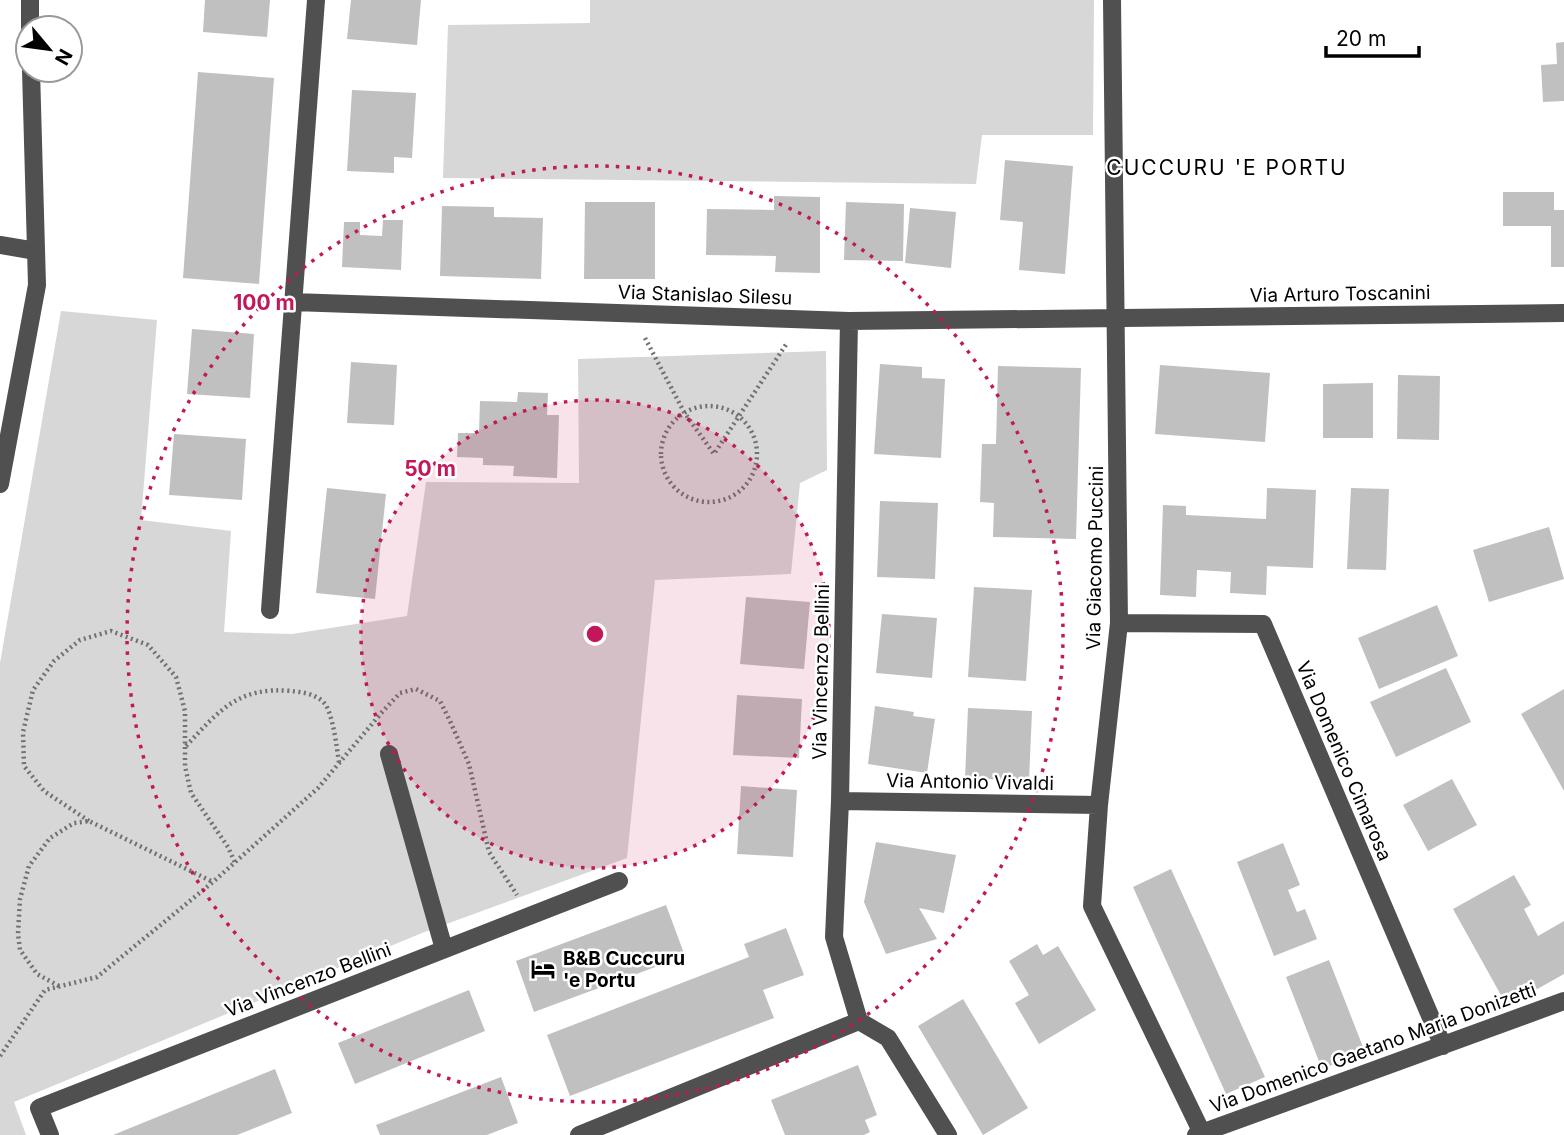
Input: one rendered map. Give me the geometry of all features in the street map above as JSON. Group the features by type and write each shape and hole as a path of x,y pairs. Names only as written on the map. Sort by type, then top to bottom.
{"street":[{"path":"270,610 316,0"},
{"name":"Via Giacomo Puccini","path":"1112,0 1119,623 1099,805 1092,906 1199,1134"},
{"path":"0,484 37,285 31,84"},
{"path":"0,244 36,251"},
{"name":"Via Stanislao Silesu","path":"293,302 849,321 1116,317"},
{"name":"Via Arturo Toscanini","path":"1116,317 1564,313"},
{"name":"Via Vincenzo Bellini","path":"849,321 840,801 834,937 859,1021"},
{"name":"Via Domenico Cimarosa","path":"1119,623 1263,624 1443,1046"},
{"path":"389,754 444,949"},
{"name":"Via Antonio Vivaldi","path":"840,801 1099,805"},
{"name":"Via Vincenzo Bellini","path":"50,1135 39,1108 619,881"},
{"name":"Via Domenico Gaetano Maria Donizetti","path":"1199,1134 1564,1001"},
{"path":"579,1135 859,1021 888,1038 948,1135"}],"path":[{"path":"631,313 684,412 713,454 802,319"},
{"path":"715,405 739,416 747,424 756,441 757,460 751,478 738,492 721,501 702,502 684,496 670,484 662,466 661,447 667,429 684,412 696,406 715,405"},
{"path":"213,882 89,821 44,791 24,766 23,732 33,690 54,661 80,640 111,631 148,645 176,677 185,710 185,766 191,793 228,847 235,863"},
{"path":"185,747 219,712 240,697 272,689 306,692 325,704 332,721 339,763"},
{"path":"0,1056 45,990 97,977 213,882 318,788 400,693 416,689 440,701 469,764 489,852 530,916"},
{"path":"60,986 37,974 20,950 20,900 29,866 50,838 74,823 89,821"}],"shaded area":[{"path":"590,0 1094,0 1093,135 982,135 976,184 443,178 448,25 590,23"},
{"path":"61,311 157,320 141,520 231,531 224,632 292,634 407,616 426,482 579,483 578,359 826,351 827,470 800,483 791,574 655,580 627,858 422,933 14,1102 26,1135 0,1135 0,663"}],"building":[{"path":"205,0 270,0 267,37 203,32"},
{"path":"351,0 421,0 417,45 347,39"},
{"path":"1564,42 1564,101 1543,102 1541,65 1557,64 1556,43"},
{"path":"198,72 274,78 259,284 183,278"},
{"path":"352,90 416,93 412,158 394,157 394,173 347,171"},
{"path":"1005,160 1073,166 1065,274 1019,270 1023,222 1000,220"},
{"path":"1503,192 1554,192 1554,210 1564,210 1564,267 1551,267 1551,226 1503,226"},
{"path":"774,196 820,197 820,273 775,272 776,256 706,255 707,209 774,210"},
{"path":"585,202 655,202 655,279 584,279"},
{"path":"846,202 904,204 903,261 844,260"},
{"path":"442,206 494,207 494,217 543,218 541,279 440,276"},
{"path":"910,208 956,212 951,268 905,263"},
{"path":"383,220 403,220 401,270 342,267 344,222 360,222 360,235 382,236"},
{"path":"192,329 254,334 250,398 187,394"},
{"path":"351,362 397,365 394,425 347,423"},
{"path":"880,364 922,367 922,378 945,379 941,458 874,454"},
{"path":"1160,365 1270,373 1265,442 1155,434"},
{"path":"998,366 1081,368 1076,539 993,537 994,503 980,502 982,444 996,444"},
{"path":"1398,375 1440,376 1439,440 1397,439"},
{"path":"1373,383 1373,438 1323,438 1323,384"},
{"path":"518,392 548,393 547,415 559,415 557,478 513,476 514,466 483,465 483,458 457,457 458,433 479,433 480,401 517,402"},
{"path":"174,434 246,439 242,500 169,495"},
{"path":"327,488 386,494 375,599 316,593"},
{"path":"1267,488 1316,490 1313,568 1267,566 1266,595 1230,593 1231,572 1197,570 1196,597 1160,595 1163,505 1186,506 1186,515 1266,519"},
{"path":"1351,488 1389,489 1386,570 1347,569"},
{"path":"880,501 938,503 935,579 877,577"},
{"path":"1549,527 1564,579 1489,602 1473,550"},
{"path":"974,587 1032,590 1026,681 968,677"},
{"path":"746,597 810,602 804,669 740,664"},
{"path":"1437,605 1458,656 1379,689 1358,638"},
{"path":"882,614 937,618 932,678 876,673"},
{"path":"1446,668 1471,722 1396,757 1370,702"},
{"path":"1564,689 1564,791 1521,714"},
{"path":"737,695 802,699 799,758 733,755"},
{"path":"875,706 914,712 913,716 935,719 927,773 868,764"},
{"path":"968,708 1032,711 1029,781 965,778"},
{"path":"1452,779 1477,825 1428,851 1403,805"},
{"path":"741,786 797,790 793,857 737,854"},
{"path":"876,842 956,855 944,913 919,908 937,939 886,954 864,902"},
{"path":"1283,843 1300,885 1288,890 1297,912 1305,909 1317,939 1274,956 1237,862"},
{"path":"1171,869 1265,1077 1226,1094 1133,887"},
{"path":"1514,875 1531,905 1524,909 1538,936 1564,921 1564,974 1507,1006 1453,909"},
{"path":"666,905 685,956 534,1012 516,961"},
{"path":"786,928 804,975 763,990 774,1018 570,1096 547,1035 749,957 744,944"},
{"path":"1037,944 1043,955 1058,946 1096,1010 1039,1044 1015,1003 1029,995 1009,961"},
{"path":"1329,960 1365,1052 1322,1069 1286,977"},
{"path":"469,990 485,1031 355,1084 338,1043"},
{"path":"963,999 1028,1108 983,1135 918,1026"},
{"path":"858,1065 877,1115 865,1120 870,1132 864,1135 785,1135 771,1100"},
{"path":"275,1069 292,1113 237,1135 113,1135"},
{"path":"501,1077 518,1123 487,1135 380,1135 376,1125"}],"place":[{"name":"B&B Cuccuru 'e Portu","path":"543,969"}],"district":[{"name":"CUCCURU 'E PORTU","path":"1227,167"}]}
